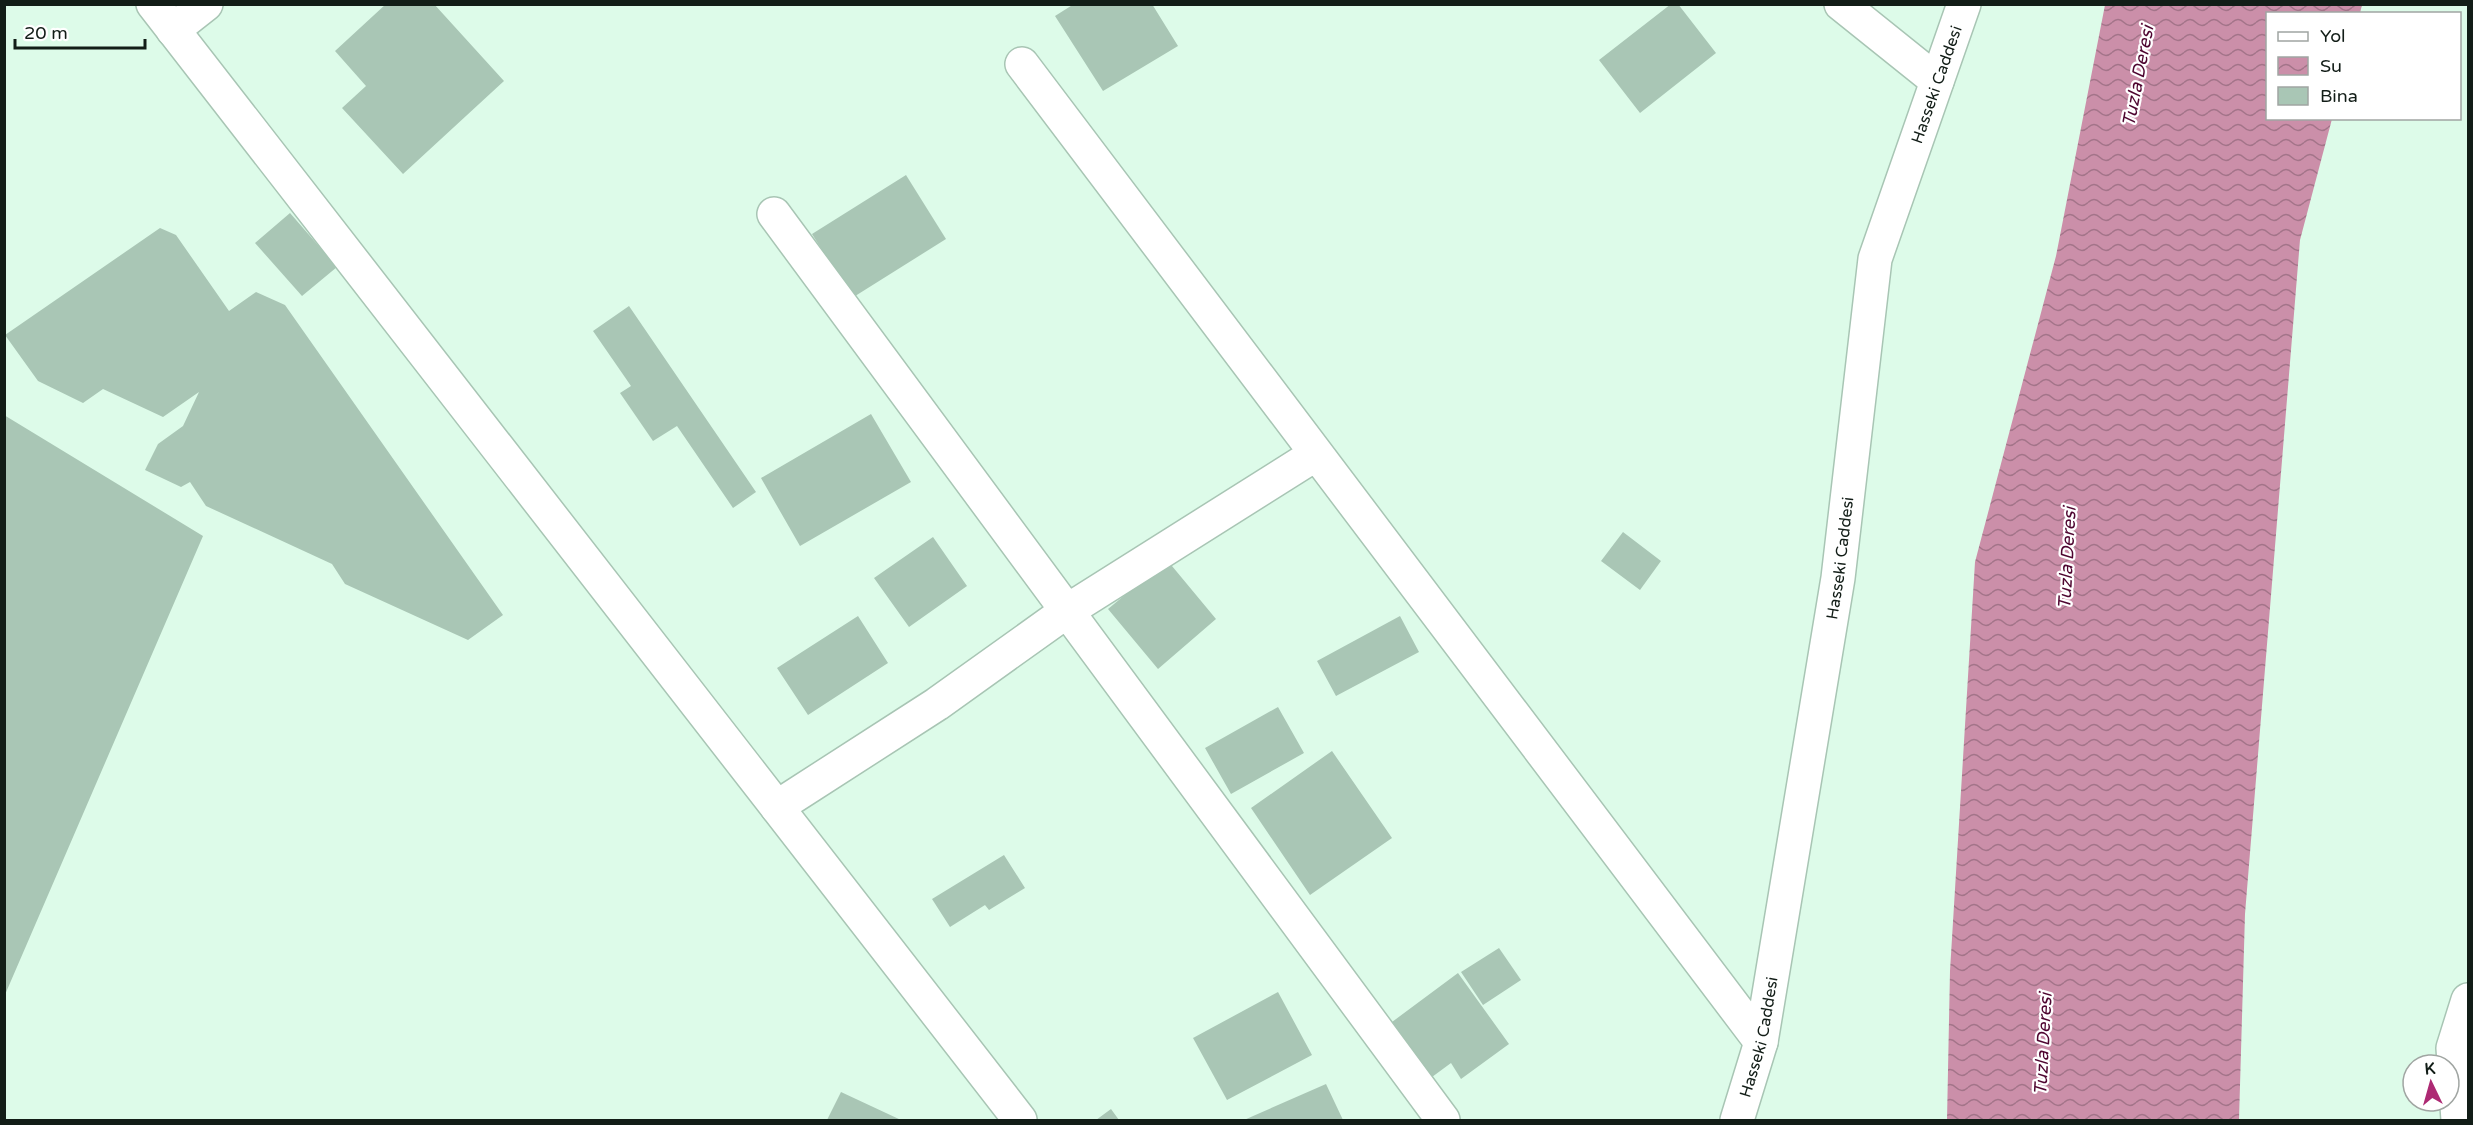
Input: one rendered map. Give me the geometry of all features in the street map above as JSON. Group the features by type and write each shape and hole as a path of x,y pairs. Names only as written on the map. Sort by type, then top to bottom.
{"street":[{"path":"153,4 1020,1120"},
{"path":"172,30 206,4"},
{"path":"1841,4 1937,81"},
{"name":"Hasseki Caddesi","path":"1737,1120 1761,1042 1838,578 1875,259 1964,4"},
{"path":"1022,64 1761,1042"},
{"path":"774,214 1443,1120"},
{"path":"777,807 937,704 1067,611 1316,454"},
{"path":"2457,1120 2452,1048 2469,1000"}],"water":[{"name":"Tuzla Deresi","path":"2105,5 2362,5 2360,12 2266,12 2266,120 2332,120 2300,240 2245,914 2239,1120 1947,1120 1950,971 1975,562 2056,256"}],"building":[{"path":"386,4 434,4 504,81 403,174 342,108 366,86 335,51"},
{"path":"1074,4 1152,4 1178,46 1103,91 1055,16"},
{"path":"1671,4 1678,4 1716,53 1640,113 1599,60"},
{"path":"906,175 946,239 852,298 812,234"},
{"path":"290,213 337,267 302,296 255,243"},
{"path":"160,228 176,235 229,311 256,292 285,305 503,615 468,640 345,584 332,564 206,506 190,482 181,487 145,470 158,444 183,426 199,392 163,417 103,389 83,403 38,381 5,335"},
{"path":"629,306 756,492 733,508 677,426 653,441 620,393 631,386 593,331"},
{"path":"871,414 911,482 800,546 761,478"},
{"path":"4,415 203,536 4,997"},
{"path":"1623,532 1661,561 1640,590 1601,561"},
{"path":"933,537 967,586 909,627 874,578"},
{"path":"1167,560 1216,619 1158,669 1108,609"},
{"path":"858,616 888,663 808,715 777,668"},
{"path":"1400,616 1419,652 1336,696 1317,661"},
{"path":"1278,707 1304,753 1231,794 1205,748"},
{"path":"1332,751 1392,838 1310,895 1251,808"},
{"path":"1004,855 1025,888 989,910 985,905 950,927 932,899"},
{"path":"1499,948 1521,980 1483,1005 1461,972"},
{"path":"1458,973 1509,1044 1461,1079 1451,1063 1432,1077 1392,1022"},
{"path":"1278,992 1312,1055 1227,1100 1193,1038"},
{"path":"1326,1084 1343,1120 1244,1120"},
{"path":"841,1092 901,1120 827,1120"},
{"path":"1111,1109 1119,1120 1096,1120"}]}
